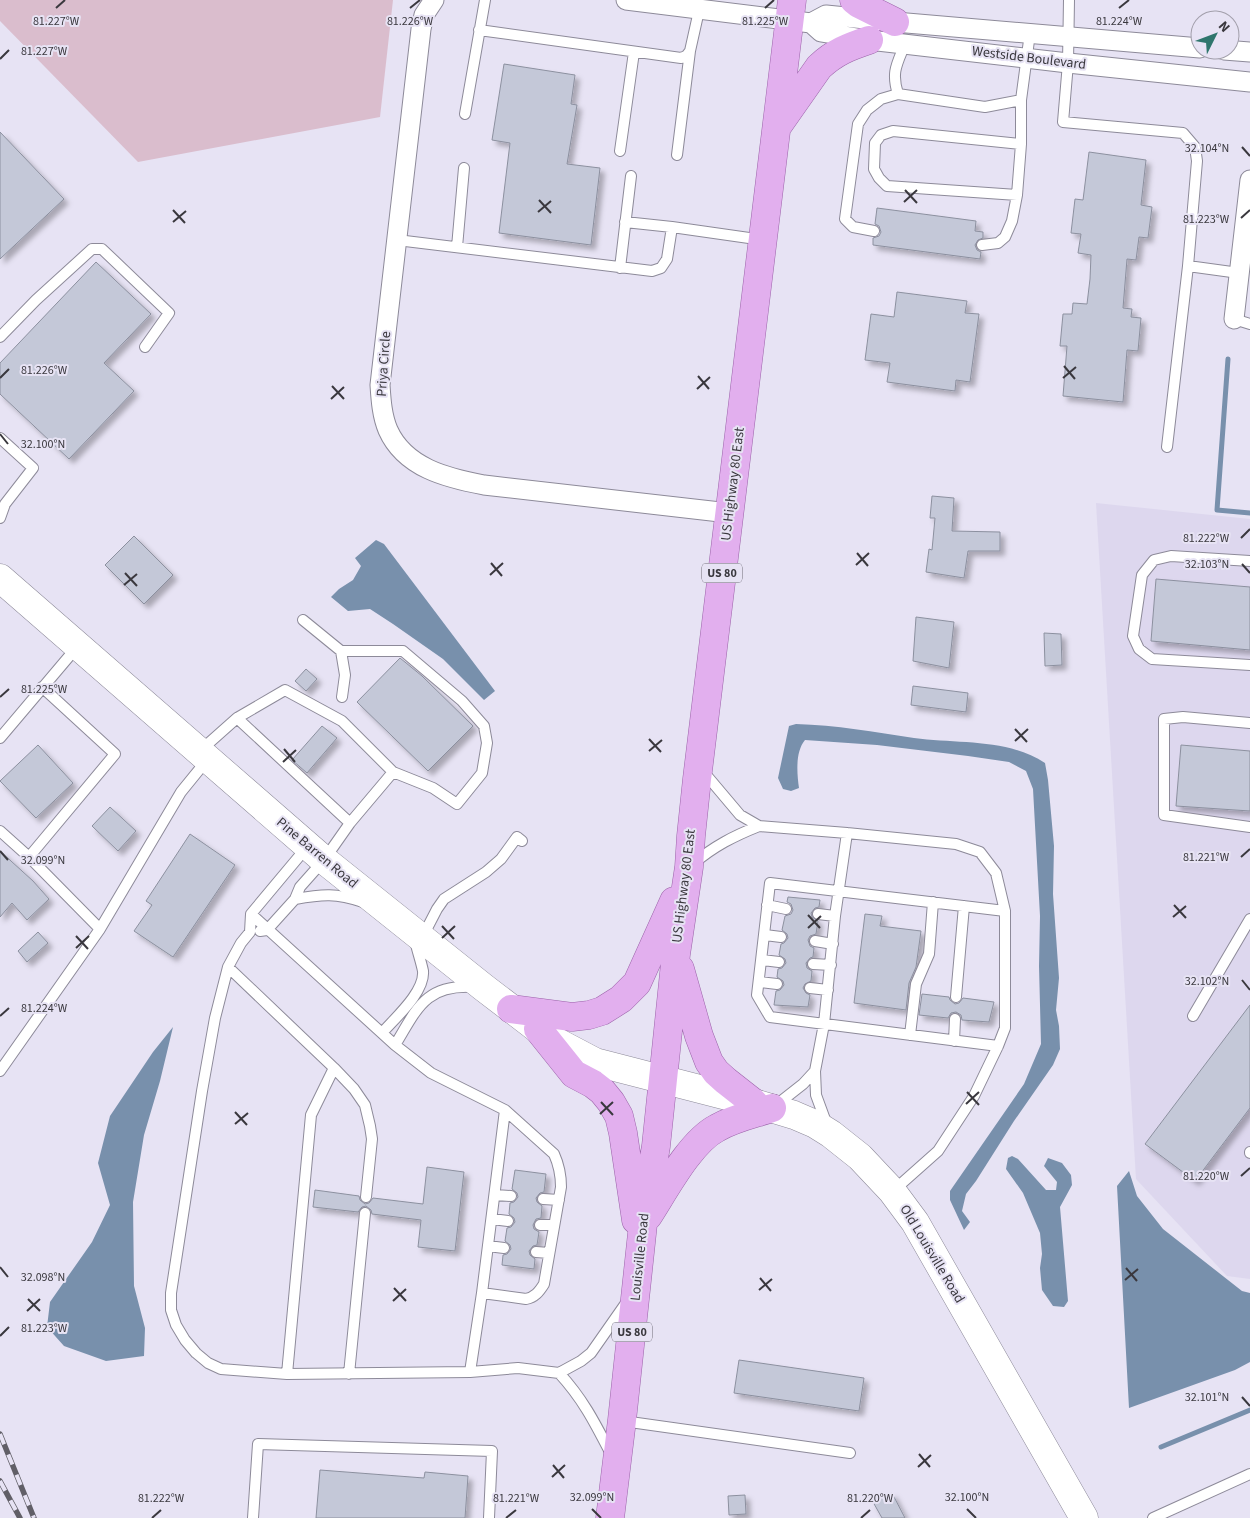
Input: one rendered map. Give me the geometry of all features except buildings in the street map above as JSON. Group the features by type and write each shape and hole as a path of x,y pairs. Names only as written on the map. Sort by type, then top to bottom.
{"main road":[{"path":"854,0 900,33"},
{"name":"US Highway 80 East","path":"656,1146 676,954 689,868 690,836 776,127 798,14"},
{"path":"776,127 819,67 846,48 869,40"},
{"name":"Pine Barren Road","path":"0,578 316,853 417,936 511,1009 557,1042 595,1062 664,1079"},
{"path":"511,1009 572,1017 602,1011 621,1000 637,983 689,868"},
{"path":"643,1224 688,1156 706,1135 716,1128 763,1105 726,1081 709,1062 699,1036 676,954"},
{"path":"538,1029 574,1074 593,1084 602,1092 611,1102 619,1116 640,1252"},
{"name":"Old Louisville Road","path":"664,1079 794,1115 831,1134 860,1157 892,1191 915,1222 1084,1518"},
{"name":"Louisville Road","path":"610,1518 643,1224 656,1146"}],"street":[{"name":"Priya Circle","path":"434,0 424,15 421,29 380,385 382,408 388,430 399,448 416,462 455,480 729,513"},
{"path":"626,0 700,4 798,14"},
{"name":"Westside Boulevard","path":"798,14 826,15 900,33 1027,58 1250,82"},
{"name":"Westside Boulevard","path":"798,14 821,32 869,40 900,33 1030,33 1190,47"},
{"path":"1242,321 1250,180"}],"lane":[{"path":"465,114 485,0"},
{"path":"1070,0 1068,63 1063,122 1182,133 1195,147 1197,161 1188,266 1167,447"},
{"path":"677,155 690,51 700,4"},
{"path":"479,30 681,58 690,51"},
{"path":"898,94 894,83 894,70 900,33"},
{"path":"982,244 998,243 1005,237 1012,221 1017,195 1021,144 1021,100 1030,33"},
{"path":"620,151 634,52"},
{"path":"874,231 854,227 845,219 858,124 867,110 881,99 898,94 985,108 1021,100"},
{"path":"1017,195 887,186 878,178 874,169 875,143 882,134 893,131 1021,144"},
{"path":"457,247 464,168"},
{"path":"620,268 631,176"},
{"path":"625,222 763,240"},
{"path":"397,240 652,271 662,268 667,259 672,228"},
{"path":"0,337 36,300 92,249 102,249 169,313 145,347"},
{"path":"1188,266 1244,262"},
{"path":"0,438 33,468 2,501 0,518"},
{"path":"1250,561 1171,556 1154,560 1142,575 1133,636 1139,649 1152,659 1250,665"},
{"path":"303,620 341,652 345,675 342,697"},
{"path":"0,738 78,647"},
{"path":"0,1071 100,929 203,756 237,718 285,690 342,721 393,772 433,788 457,804 482,774 487,743 484,726 462,701 403,651 341,652"},
{"path":"29,858 115,754 42,687"},
{"path":"1250,723 1183,717 1164,719 1164,815 1250,826"},
{"path":"237,718 350,823"},
{"path":"699,766 740,815 759,826 956,844 980,852 996,873 1005,911 1005,1028 974,1096 938,1151 892,1191"},
{"path":"393,772 350,823 251,914 250,932 241,943 228,967 202,1090 170,1293 171,1310 176,1325 196,1353 208,1363 221,1369 287,1374 348,1374 470,1372 518,1368 559,1373 591,1353 637,1287"},
{"path":"689,868 708,851 736,835 759,826"},
{"path":"0,831 100,929"},
{"path":"831,1134 816,1095 816,1071 824,1024 838,891 847,833"},
{"path":"382,1033 417,993 422,984 423,973 417,936 444,899 486,872 501,859 517,837 522,840"},
{"path":"250,932 267,930 295,898 316,853"},
{"path":"998,1046 770,1017 757,995 770,883 1005,911"},
{"path":"295,898 322,894 338,895 385,910"},
{"path":"910,1035 916,984 930,954 933,902"},
{"path":"767,905 786,909"},
{"path":"956,997 964,906"},
{"path":"251,914 395,1045 431,1073 505,1110 554,1154 561,1175 544,1284 540,1292 533,1298 526,1299 482,1293"},
{"path":"818,914 835,916"},
{"path":"1193,1016 1250,919"},
{"path":"764,935 781,937"},
{"path":"815,941 833,944"},
{"path":"762,960 779,962"},
{"path":"813,964 831,965"},
{"path":"228,967 334,1068 354,1089 365,1106 372,1140 366,1197"},
{"path":"759,982 776,984"},
{"path":"395,1045 427,997 448,988 463,986 482,987"},
{"path":"810,988 828,990"},
{"path":"954,1041 955,1019"},
{"path":"287,1374 311,1115 334,1068"},
{"path":"763,1105 803,1084 816,1071"},
{"path":"470,1372 492,1219 505,1110"},
{"path":"495,1195 511,1196"},
{"path":"543,1199 558,1200"},
{"path":"348,1374 365,1213"},
{"path":"492,1219 508,1221"},
{"path":"540,1225 554,1226"},
{"path":"488,1246 504,1248"},
{"path":"536,1252 549,1253"},
{"path":"559,1373 573,1388 591,1414 616,1465"},
{"path":"622,1420 850,1452"},
{"path":"253,1518 258,1444 492,1451 489,1518"},
{"path":"1153,1518 1250,1474"}],"shaded area":[{"path":"0,0 393,0 380,117 138,162 0,21"},
{"path":"1096,503 1250,519 1250,1279 1227,1276 1136,1179"}],"water":[{"path":"376,540 384,544 495,691 484,700 443,659 393,624 370,609 348,611 331,597 353,580 361,566 355,558"},
{"path":"796,724 841,727 931,740 982,743 1015,749 1045,763 1054,846 1053,894 1059,978 1056,1010 1060,1049 1053,1065 966,1194 962,1211 970,1222 964,1230 950,1200 950,1191 1024,1084 1041,1044 1040,916 1033,789 1026,771 1009,762 877,745 805,740 798,757 799,788 791,791 783,789 778,778 789,726"},
{"path":"173,1027 144,1135 133,1202 134,1286 145,1328 144,1356 106,1361 64,1346 47,1327 50,1302 92,1242 110,1205 98,1163 110,1116 153,1052"},
{"path":"1012,1156 1018,1159 1046,1190 1056,1190 1057,1182 1044,1166 1048,1158 1062,1163 1071,1175 1072,1185 1060,1207 1068,1301 1064,1307 1053,1306 1042,1290 1040,1233 1023,1193 1006,1169 1008,1158"},
{"path":"1129,1171 1137,1196 1163,1229 1242,1291 1250,1293 1250,1362 1235,1370 1129,1408 1117,1186"}],"waterway":[{"path":"1228,359 1217,510 1250,513"},
{"path":"1161,1447 1250,1410"}],"railway":[{"path":"0,1434 34,1518"},
{"path":"0,1481 20,1518"}]}
